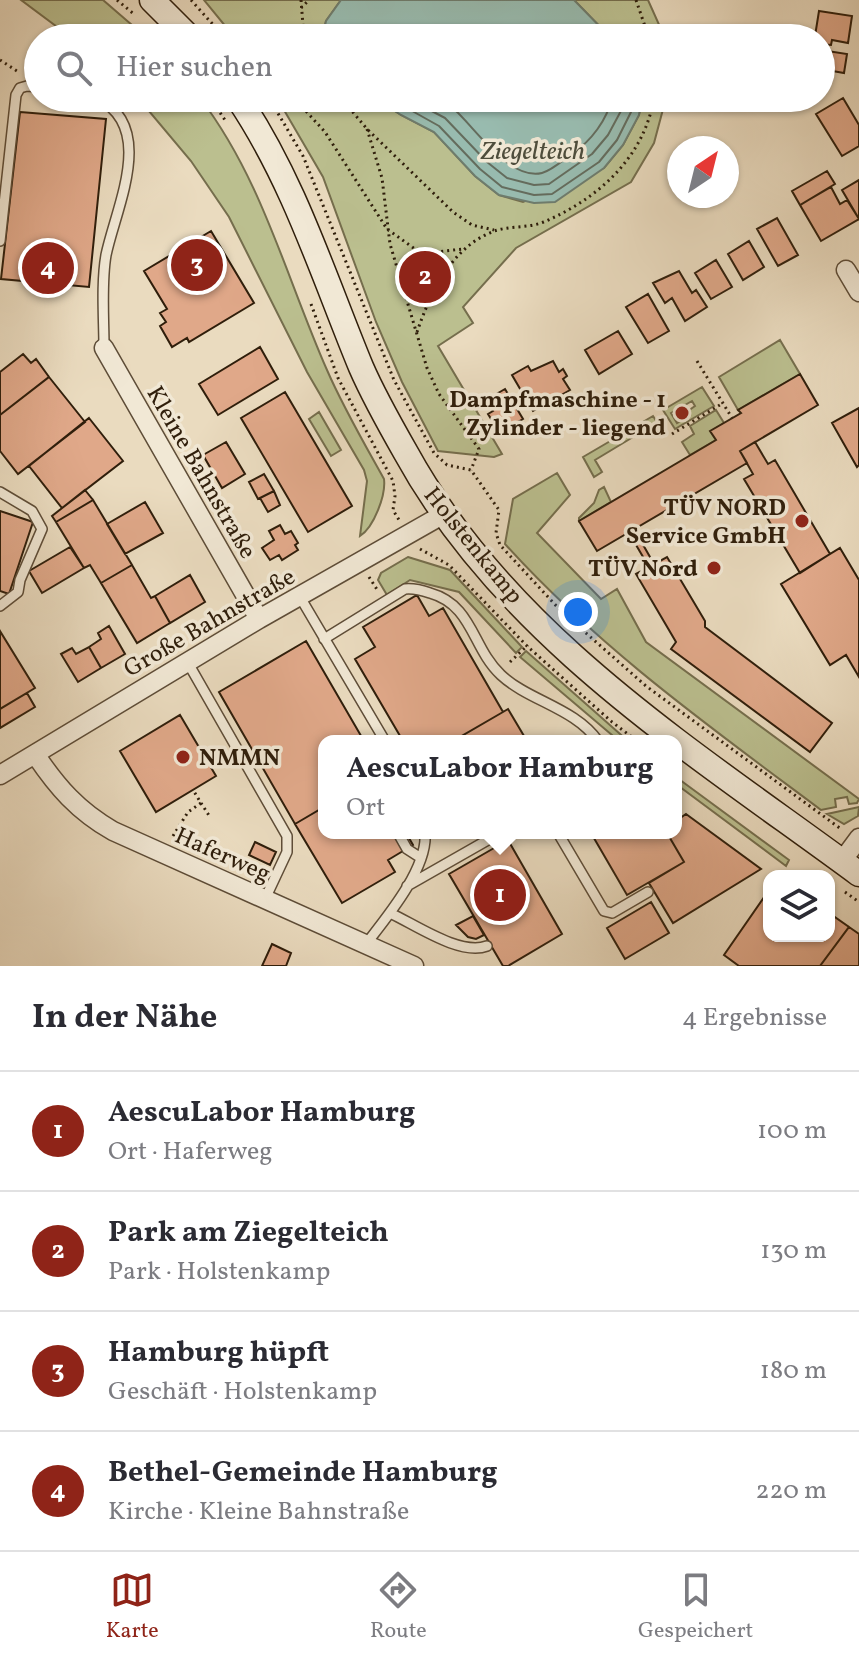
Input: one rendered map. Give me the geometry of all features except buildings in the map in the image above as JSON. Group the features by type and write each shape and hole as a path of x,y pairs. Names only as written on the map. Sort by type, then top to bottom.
{"main road":[{"path":"152,0 176,24"},
{"name":"Holstenkamp","path":"248,112 294,197 376,398 407,456 444,514 492,575 545,629 627,702 672,735"},
{"name":"Holstenkamp","path":"682,743 851,868"}],"street":[{"path":"846,270 859,292"},
{"name":"Kleine Bahnstraße","path":"104,348 259,619"},
{"name":"Große Bahnstraße","path":"0,775 259,619 444,514"},
{"name":"Haferweg","path":"35,754 55,784 80,810 113,831 374,951 414,966"},
{"path":"851,868 859,838"}],"lane":[{"path":"0,241 16,95 24,87"},
{"path":"104,348 106,258 123,194 130,143 122,118 114,112"},
{"path":"0,492 32,511 42,529 20,580 18,592 0,606"},
{"path":"324,639 405,589 413,588 451,601 499,673 594,735"},
{"path":"300,597 381,735"},
{"path":"188,663 287,836 287,852 265,899"},
{"path":"401,839 407,849 421,858"},
{"path":"374,951 390,913 421,858 424,839"},
{"path":"407,886 489,839"},
{"path":"562,839 604,911 612,913 648,892"},
{"path":"390,913 457,946 470,950 487,946"}],"path":[{"path":"191,0 212,24"},
{"path":"301,0 303,24"},
{"path":"301,8 309,0"},
{"path":"636,0 644,24"},
{"path":"220,112 225,120"},
{"path":"277,112 303,156 319,192 394,380 434,453 447,465 471,470 499,510 496,533 500,545 561,611 646,686 840,828"},
{"path":"307,112 325,132 387,229 415,249 436,252 466,249"},
{"path":"353,112 453,212 472,225 494,230 544,222 592,195 618,174 641,141 650,112"},
{"path":"367,129 382,178 387,229 416,334 439,394 479,449 471,470"},
{"path":"416,334 442,276 466,249 494,230"},
{"path":"309,299 338,378 393,481 393,510 398,517"},
{"path":"697,361 732,418"},
{"path":"672,434 723,403"},
{"path":"360,562 384,601"},
{"path":"499,673 545,629"},
{"path":"193,790 210,817"},
{"path":"163,853 188,812 201,803"}],"green space":[{"path":"21,0 103,0 131,24 53,24"},
{"path":"204,0 341,0 325,24 224,24"},
{"path":"574,0 648,0 659,24 597,24"},
{"path":"150,112 210,112 257,195 333,384 384,479 378,510 370,526 360,536 367,481 364,470 307,372 229,217 191,161"},
{"path":"285,112 396,112 434,132 475,176 499,195 523,202 604,168 623,145 640,112 662,112 654,143 631,182 516,248 463,307 473,323 438,346 502,454 494,457 438,451 402,382 376,322 323,177"},
{"path":"780,340 800,374 738,410 719,377"},
{"path":"702,387 714,406 675,429 663,410","holes":["692,401 695,406 688,411 690,415 677,423 671,413"]},
{"path":"716,410 724,423 711,431 716,440 690,455 682,442 694,434 690,426"},
{"path":"319,412 341,450 331,456 309,419"},
{"path":"653,416 664,433 660,435 653,425 595,460 602,472 594,477 583,457"},
{"path":"557,473 570,495 537,533 601,599 617,589 646,642 859,799 857,803 849,804 847,797 835,799 836,807 821,810 697,717 617,652 578,618 505,544 513,499"},
{"path":"604,487 611,502 579,521 594,503 599,490"},
{"path":"408,557 450,570 522,647 516,653 459,592 410,580 387,595 378,580 381,573"},
{"path":"526,651 621,735 612,735 520,657"},
{"path":"682,781 789,860 786,866 682,788"},
{"path":"859,807 858,816 844,824 827,814"}],"water":[{"path":"341,0 574,0 597,24 325,24"},
{"name":"Ziegelteich","path":"396,112 640,112 623,145 604,168 555,202 534,203 499,195 475,176 434,132"}],"place":[{"name":"Hamburg hüpft","path":"197,265"},
{"name":"Bethel-Gemeinde Hamburg","path":"48,268"},
{"name":"Park am Ziegelteich","path":"425,277"},
{"name":"Dampfmaschine - 1 Zylinder - liegend","path":"682,413"},
{"name":"TÜV NORD Service GmbH","path":"802,521"},
{"name":"TÜV Nord","path":"714,568"},
{"name":"NMMN","path":"183,757"},
{"name":"AescuLabor Hamburg","path":"500,895"}]}
